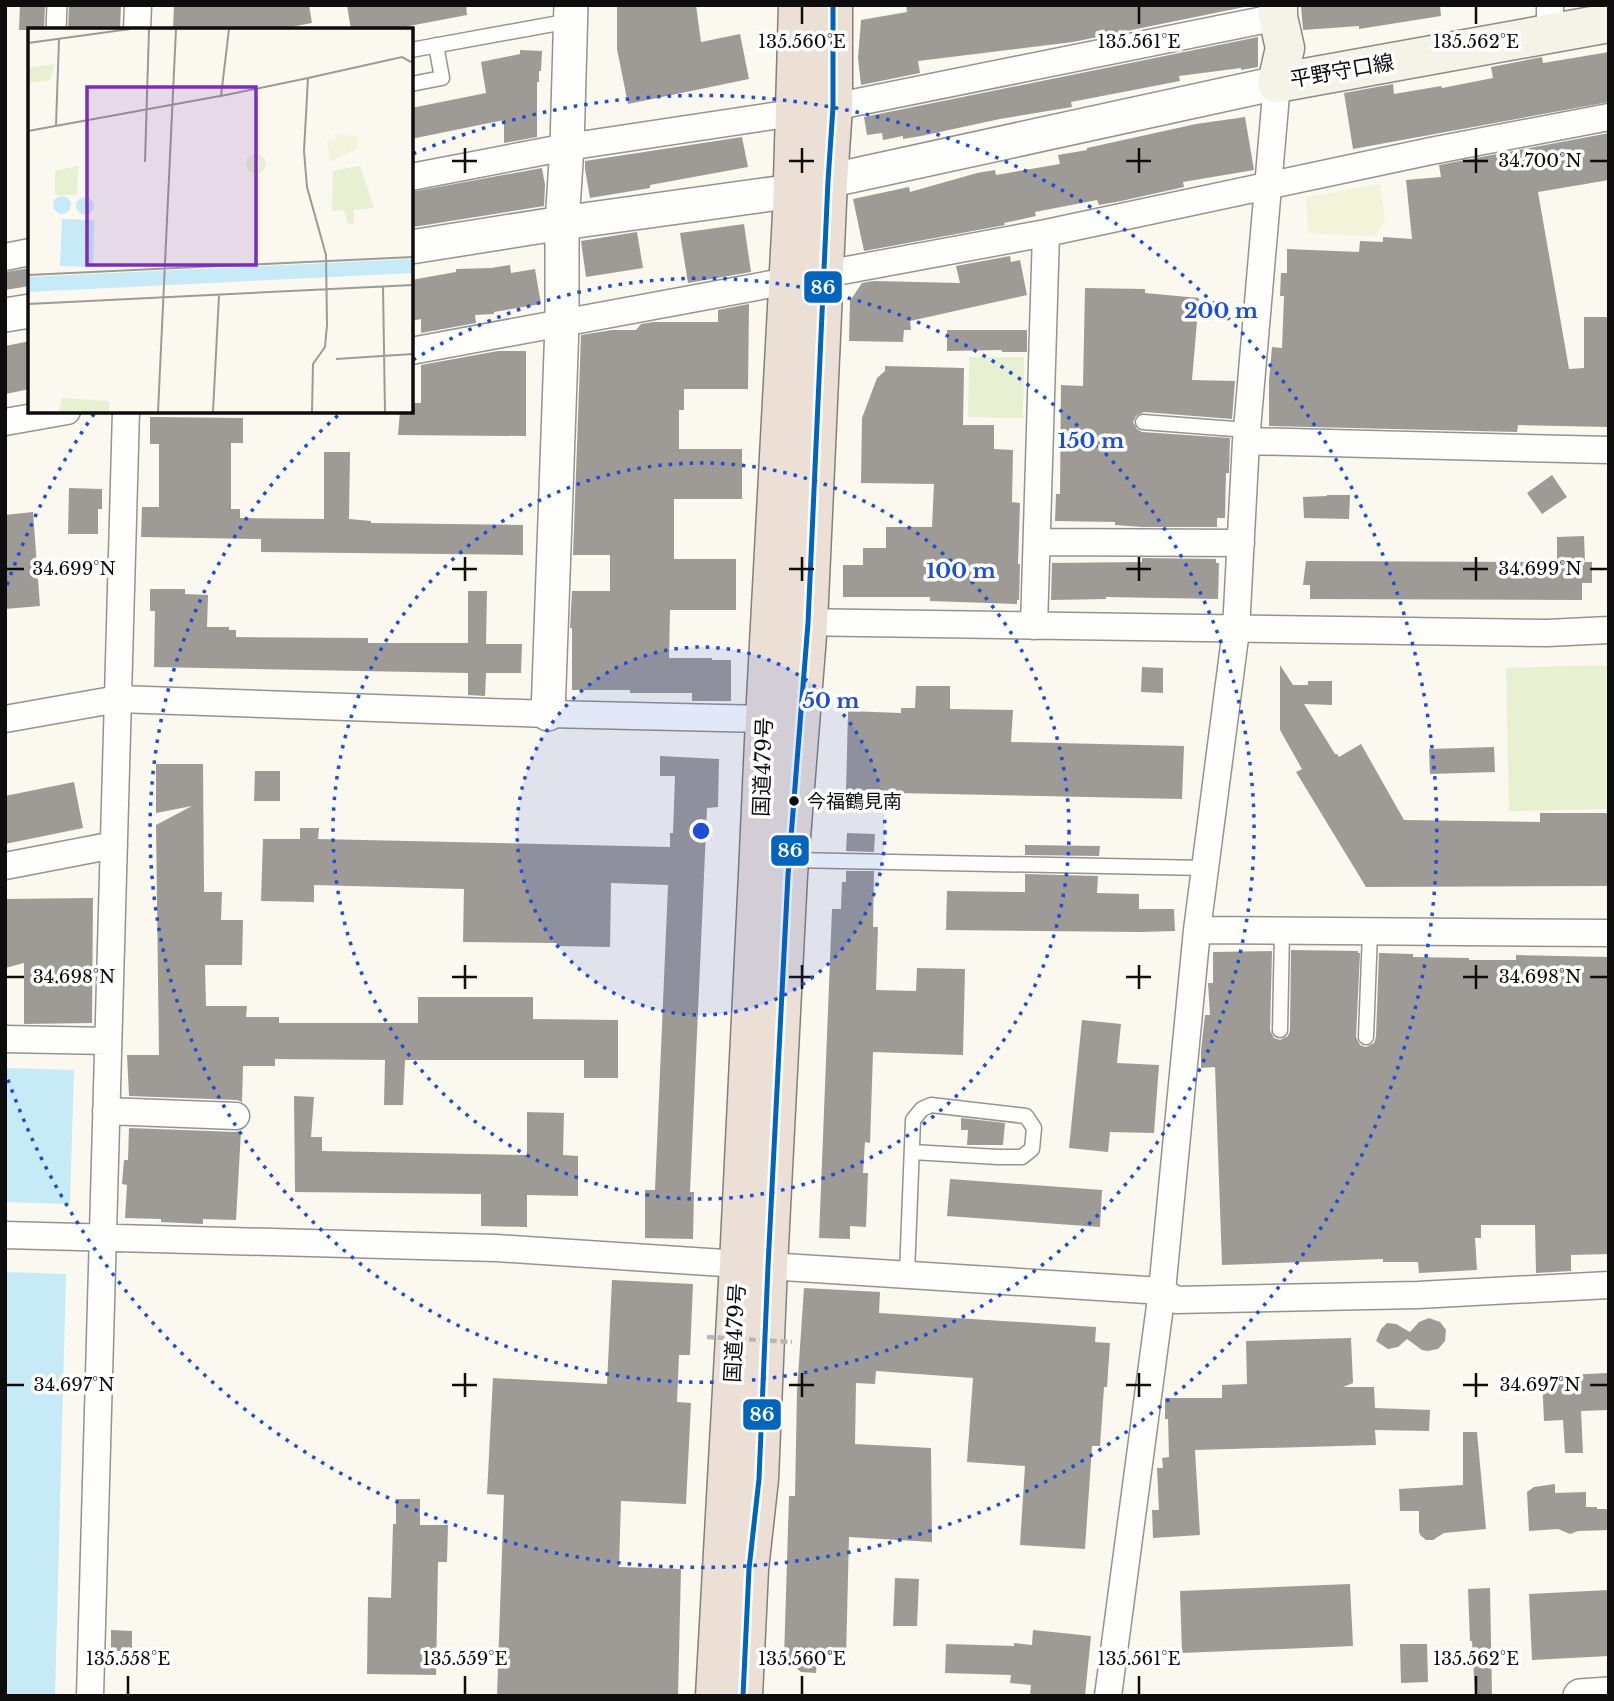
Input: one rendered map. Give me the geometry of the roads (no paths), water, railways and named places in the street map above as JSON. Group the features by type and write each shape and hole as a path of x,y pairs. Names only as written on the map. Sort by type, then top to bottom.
{"highway":[{"name":"国道479号","path":"798,5 796,112 811,186"},
{"name":"国道479号","path":"743,1696 749,1569 759,1479 753,1265 758,875 770,622 806,278 811,186 833,107 833,5"},
{"name":"国道479号","path":"715,1696 808,623 806,278"}],"main road":[{"name":"平野守口線","path":"1278,11 1285,48 1277,83 1550,20 1604,18"}],"street":[{"path":"56,28 57,5"},
{"path":"137,28 138,5"},
{"path":"413,177 567,147 833,107 1278,11"},
{"path":"548,715 562,324 562,223 571,13"},
{"path":"413,247 811,186 1277,83 1247,435 1236,630 1197,930 1162,1291 1108,1696"},
{"path":"413,351 1046,233 1431,151 1609,117"},
{"path":"1034,626 1046,233"},
{"path":"5,257 28,252"},
{"path":"5,315 28,311"},
{"path":"5,422 56,413"},
{"path":"90,1696 126,413"},
{"path":"1247,435 1609,450"},
{"path":"1037,542 1241,544"},
{"path":"770,622 1547,633 1609,630"},
{"path":"5,719 118,699 548,715 765,719"},
{"path":"5,866 114,845"},
{"path":"1197,930 1609,933"},
{"path":"5,1039 108,1041"},
{"path":"106,1111 236,1116"},
{"path":"5,1235 496,1248 1162,1291 1176,1300 1418,1295 1609,1285"},
{"path":"1580,1696 1609,1694"}],"lane":[{"path":"413,50 571,13"},
{"path":"413,84 442,78 436,45"},
{"path":"1143,422 1247,435"},
{"path":"789,860 1205,868"},
{"path":"1280,1030 1282,931"},
{"path":"1366,1037 1370,932"},
{"path":"907,1274 912,1152 914,1121 922,1109 931,1105 1026,1116 1034,1128 1032,1149 1022,1157 912,1152"}],"water":[{"path":"5,1068 74,1070 70,1204 5,1202"},
{"path":"5,1272 66,1274 55,1696 5,1696"}],"place":[{"name":"今福鶴見南","path":"794,801"}]}
